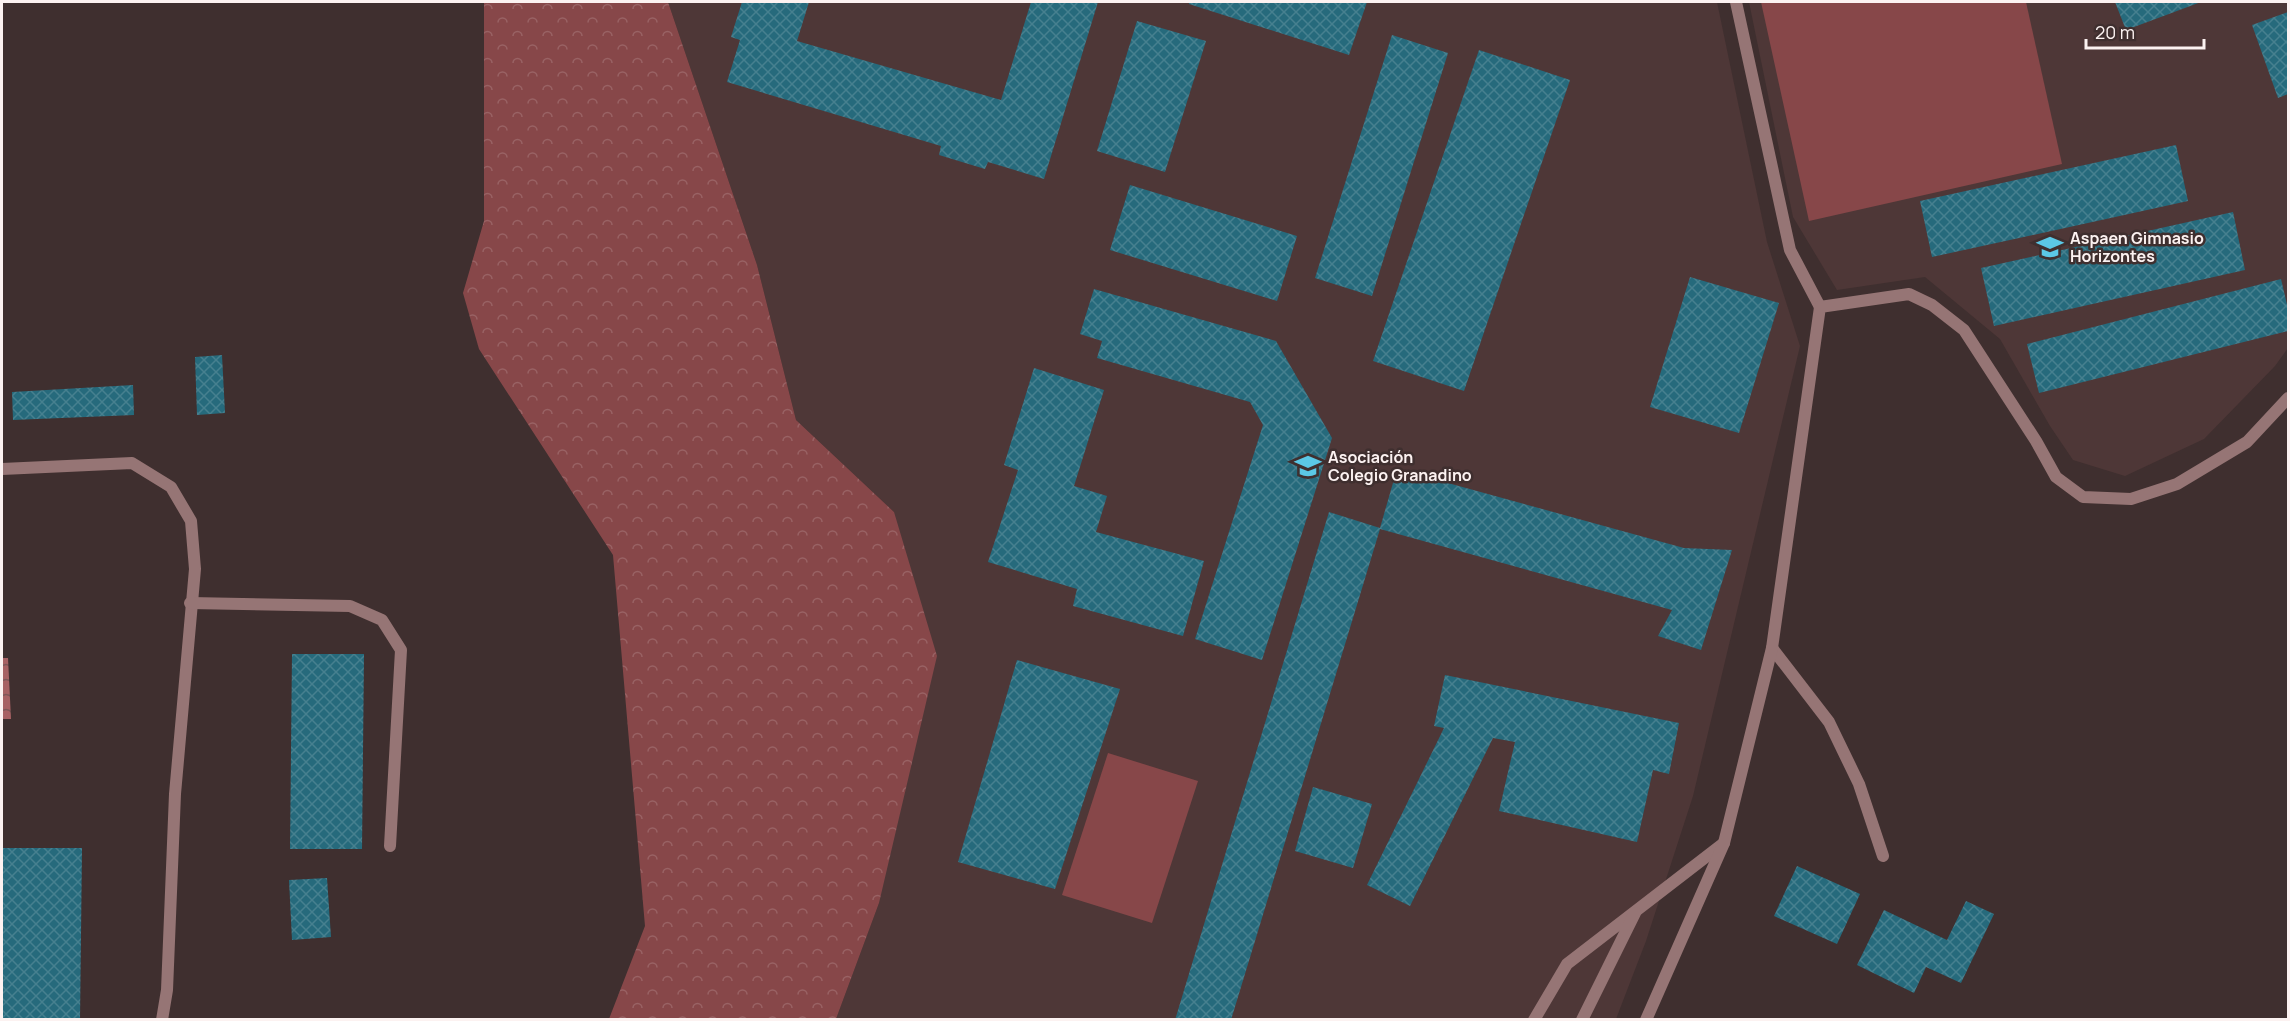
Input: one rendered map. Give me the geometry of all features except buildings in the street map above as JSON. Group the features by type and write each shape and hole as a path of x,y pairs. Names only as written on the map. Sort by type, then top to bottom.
{"street":[{"path":"1646,1020 1724,843 1772,648 1820,307 1790,250 1736,2"},
{"path":"1820,307 1908,294 1932,305 1964,330 2036,441 2056,477 2083,497 2131,499 2177,484 2247,442 2289,398"},
{"path":"2,469 132,463 171,487 191,521 195,569 190,603 175,794 167,990 162,1020"},
{"path":"190,603 350,606 382,620 401,650 390,846"},
{"path":"1772,648 1829,722 1859,784 1883,856"},
{"path":"1534,1020 1567,964 1724,843"},
{"path":"1582,1020 1638,909"}],"shaded area":[{"name":"Asociación Colegio Granadino","path":"668,2 1717,2 1767,242 1800,346 1693,796 1646,941 1616,1019 836,1019 879,903 894,512 796,420 757,265"},
{"name":"Aspaen Gimnasio Horizontes","path":"1749,2 2288,2 2288,348 2275,366 2204,439 2125,476 2073,460 2050,426 2000,339 1925,277 1837,290 1793,217"}],"green space":[{"path":"484,2 668,2 757,265 796,420 894,512 937,656 879,903 836,1019 609,1019 645,926 613,555 479,349 463,293 484,221"},
{"path":"1761,2 2026,2 2062,164 1809,221"},
{"path":"1108,753 1198,781 1152,923 1062,895"}],"water":[{"path":"2,658 8,658 11,719 2,719"}],"place":[{"name":"Aspaen Gimnasio Horizontes","path":"2050,247"},
{"name":"Asociación Colegio Granadino","path":"1308,466"}]}
